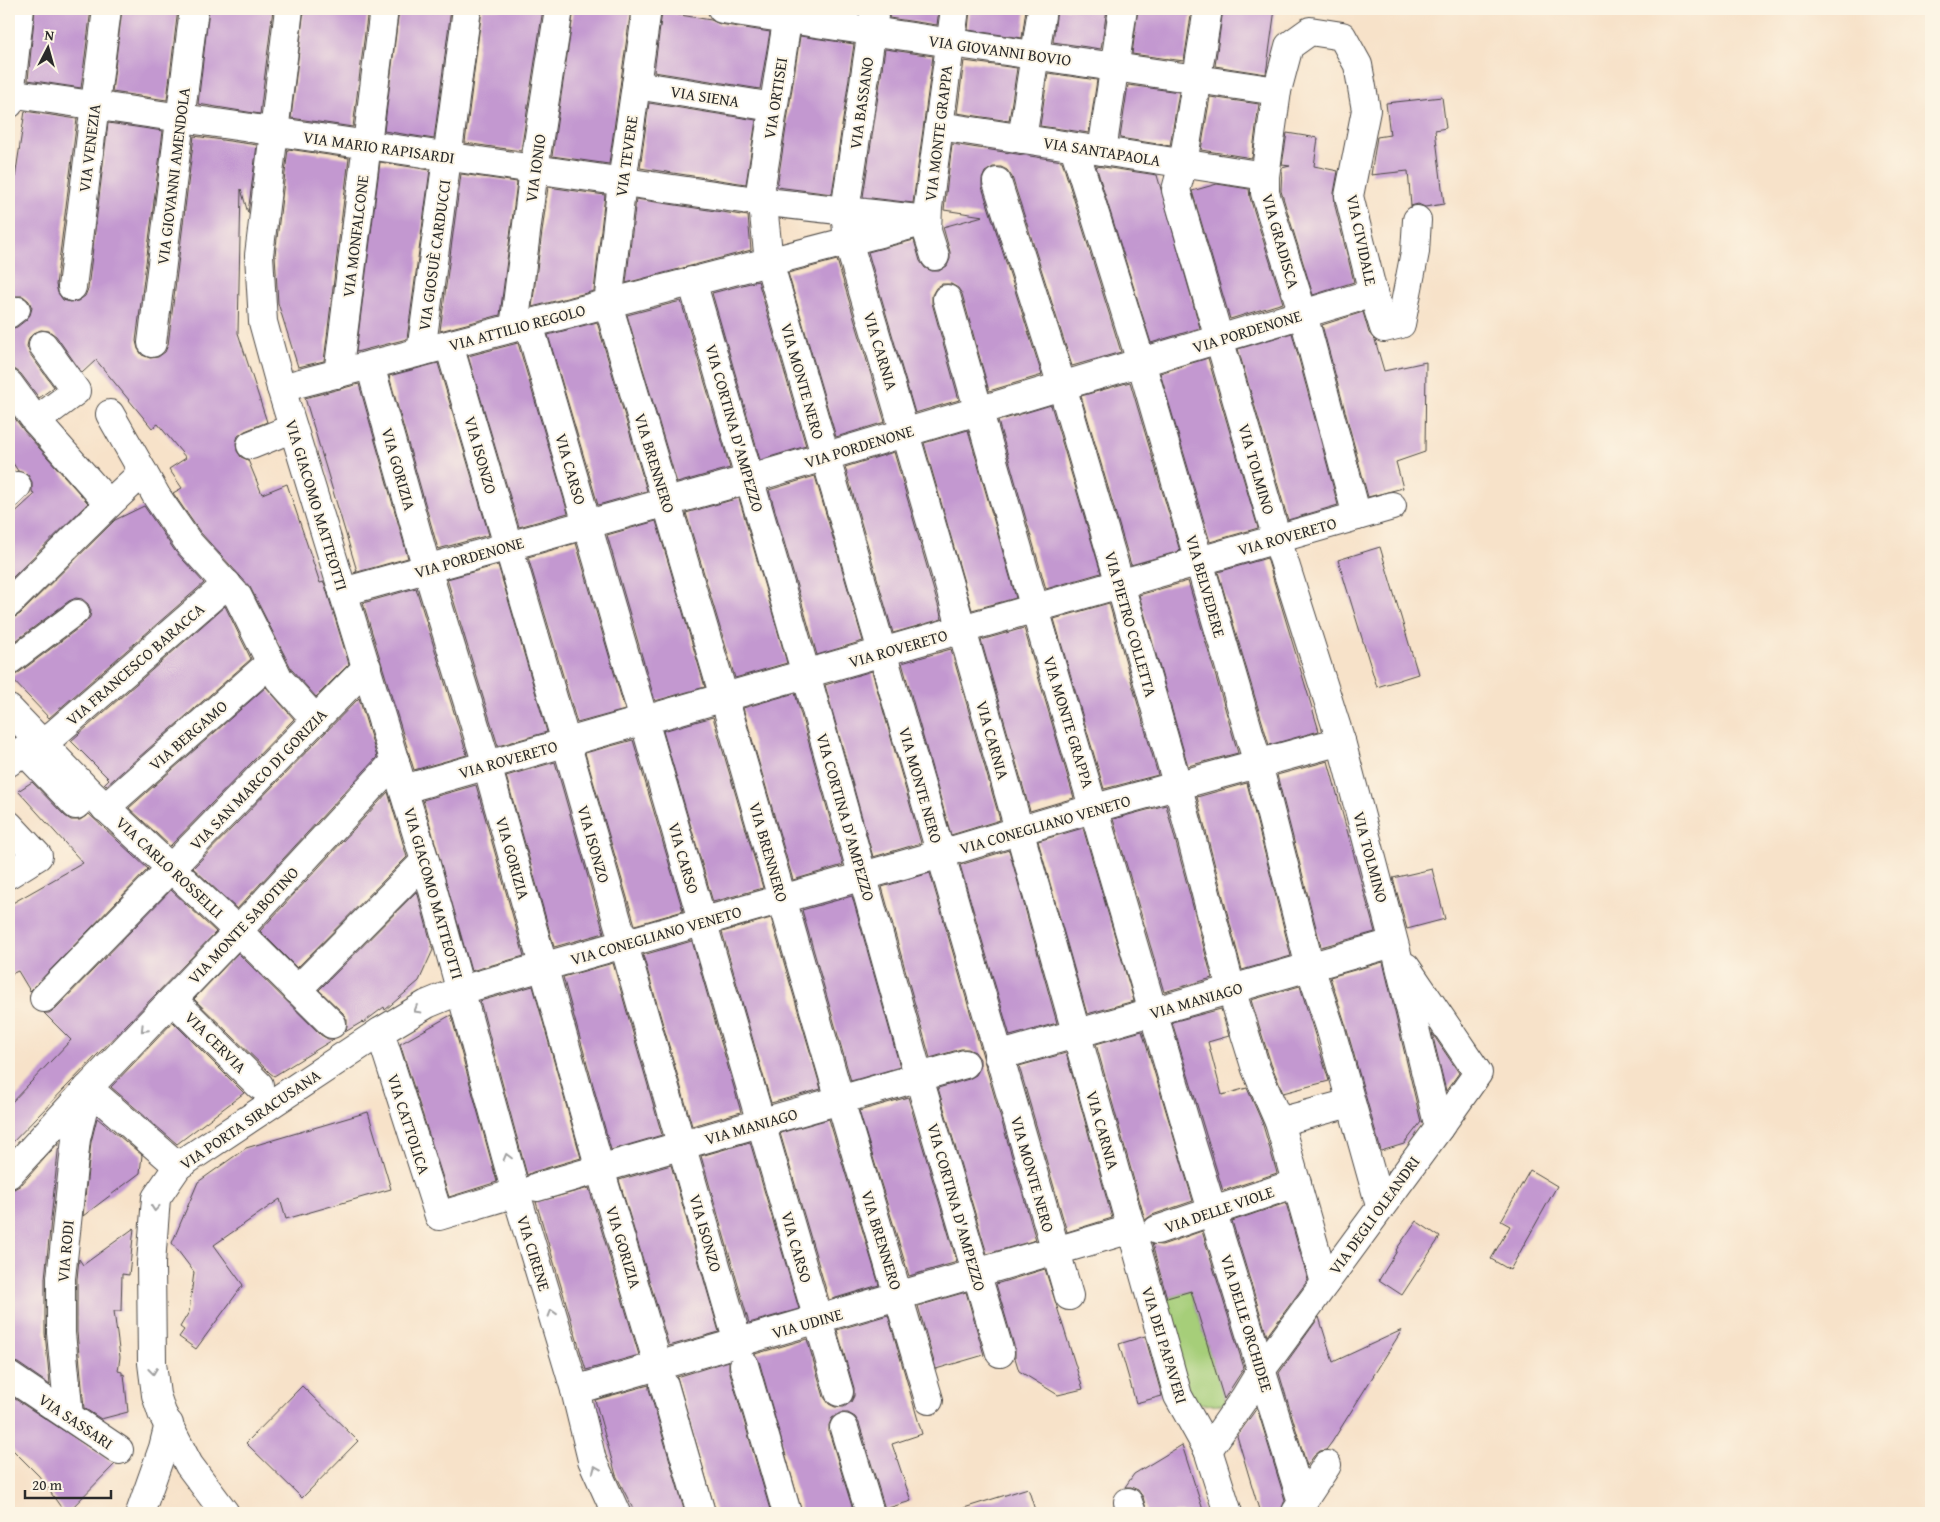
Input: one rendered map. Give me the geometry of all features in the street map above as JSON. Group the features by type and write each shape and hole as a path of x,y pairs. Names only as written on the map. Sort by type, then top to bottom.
{"street":[{"path":"9,97 20,9"},
{"name":"VIA VENEZIA","path":"72,287 108,9"},
{"name":"VIA GIOVANNI AMENDOLA","path":"152,343 194,9"},
{"name":"VIA GIACOMO MATTEOTTI","path":"289,9 259,255 264,322 281,388 404,789 461,990"},
{"name":"VIA MONFALCONE","path":"338,374 384,9"},
{"name":"VIA GIOSUÈ CARDUCCI","path":"421,352 467,9"},
{"name":"VIA IONIO","path":"522,326 534,169 559,9"},
{"name":"VIA TEVERE","path":"608,304 622,182 647,9"},
{"name":"VIA GIOVANNI BOVIO","path":"722,9 874,20 950,42 1277,91"},
{"name":"VIA MONTE GRAPPA","path":"935,256 927,231 927,220 955,9"},
{"path":"1022,139 1042,9"},
{"path":"1102,151 1123,9"},
{"name":"VIA TOLMINO","path":"1208,9 1183,164 1176,190 1277,539 1341,741 1395,948"},
{"name":"VIA ORTISEI","path":"765,267 757,196 788,14"},
{"name":"VIA BASSANO","path":"849,246 846,204 874,20"},
{"name":"VIA GRADISCA","path":"1310,31 1289,46 1277,91 1265,176 1265,193 1303,314 1357,516"},
{"name":"VIA CIVIDALE","path":"1310,31 1342,36 1358,65 1366,110 1349,196 1373,293 1384,328 1401,324 1415,252 1417,220"},
{"name":"VIA SIENA","path":"636,85 773,107"},
{"name":"VIA MARIO RAPISARDI","path":"9,97 94,106 622,182 846,204 927,220"},
{"name":"VIA SANTAPAOLA","path":"939,126 1265,176"},
{"name":"VIA BELVEDERE","path":"1074,147 1141,362 1258,764 1310,967 1330,1027 1380,1206"},
{"name":"VIA PIETRO COLLETTA","path":"997,182 1062,386 1120,584 1178,787 1231,989 1256,1069 1279,1122 1289,1185 1325,1283"},
{"name":"VIA ATTILIO REGOLO","path":"281,388 692,281 765,267 849,246 927,220"},
{"name":"VIA CARNIA","path":"849,246 962,629 1076,1034 1144,1230"},
{"name":"VIA MONTE NERO","path":"765,267 825,457 941,854 998,1056 1047,1253 1069,1296"},
{"name":"VIA CORTINA D'AMPEZZO","path":"692,281 806,674 919,1078 1000,1353"},
{"name":"VIA PORDENONE","path":"344,592 750,479 1373,293"},
{"name":"VIA MONTE GRAPPA","path":"947,298 1035,608 1192,1144"},
{"name":"VIA BRENNERO","path":"608,304 929,1400"},
{"name":"VIA CARSO","path":"522,326 587,524 839,1392"},
{"path":"36,421 76,390 43,345"},
{"name":"VIA ISONZO","path":"449,345 566,742 680,1146 787,1513"},
{"name":"VIA GORIZIA","path":"370,365 427,569 487,765 600,1169 654,1350"},
{"path":"9,384 36,421 108,504"},
{"path":"110,414 157,497 188,542 238,597 279,679 316,720"},
{"path":"251,445 293,428"},
{"path":"9,603 108,504 143,472"},
{"name":"VIA ROVERETO","path":"404,789 1392,506"},
{"name":"VIA FRANCESCO BARACCA","path":"43,744 227,584"},
{"path":"9,663 77,612"},
{"name":"VIA BERGAMO","path":"9,762 23,750 76,805 97,800 270,663"},
{"name":"VIA SAN MARCO DI GORIZIA","path":"44,998 172,869 367,667"},
{"name":"VIA CARLO ROSSELLI","path":"9,709 97,800 238,930 332,1024"},
{"name":"VIA CONEGLIANO VENETO","path":"461,990 1018,832 1095,808 1178,787 1341,741"},
{"name":"VIA MONTE SABOTINO","path":"88,1088 173,1000 395,761"},
{"path":"9,825 38,856 9,874"},
{"path":"297,990 425,861"},
{"path":"1395,948 1438,1128"},
{"name":"VIA MANIAGO","path":"998,1056 1310,967 1395,948"},
{"name":"VIA DEGLI OLEANDRI","path":"1208,1450 1262,1369 1478,1073 1395,948"},
{"name":"VIA PORTA SIRACUSANA","path":"225,1513 217,1505 189,1465 156,1396 152,1363 151,1263 156,1198 178,1166 380,1032 427,1004 461,990"},
{"name":"VIA CIRENE","path":"461,990 527,1190 592,1460 616,1513"},
{"name":"VIA CERVIA","path":"173,1000 259,1085"},
{"name":"VIA CATTOLICA","path":"380,1032 439,1216"},
{"name":"VIA MANIAGO","path":"439,1216 965,1064"},
{"path":"9,1174 88,1088 178,1166"},
{"name":"VIA RODI","path":"69,1416 61,1333 61,1278 76,1139 88,1088"},
{"path":"1279,1122 1350,1103"},
{"name":"VIA DELLE ORCHIDEE","path":"1192,1144 1262,1369 1299,1508"},
{"name":"VIA DELLE VIOLE","path":"1144,1230 1212,1212 1289,1185"},
{"name":"VIA UDINE","path":"575,1390 741,1354 818,1319 1047,1253 1144,1230"},
{"name":"VIA DEI PAPAVERI","path":"1144,1230 1178,1396 1208,1450 1228,1513"},
{"name":"VIA SASSARI","path":"9,1376 119,1450"},
{"path":"664,1385 701,1513"},
{"path":"140,1513 168,1424"},
{"path":"844,1428 870,1513"},
{"path":"1299,1508 1327,1465"}],"green space":[{"path":"1191,1291 1226,1404 1194,1405 1161,1300"}],"building":[{"path":"35,9 91,9 81,88 28,80"},
{"path":"122,9 178,9 167,100 112,92"},
{"path":"209,9 273,9 260,114 198,104"},
{"path":"304,9 368,9 353,127 291,118"},
{"path":"399,9 451,9 434,139 384,131"},
{"path":"482,9 543,9 521,151 465,143"},
{"path":"574,9 631,9 609,164 552,156"},
{"path":"890,9 939,9 937,25 889,18"},
{"path":"970,9 1026,9 1022,38 968,30"},
{"path":"1057,9 1107,9 1101,49 1053,42"},
{"path":"1138,9 1192,9 1184,61 1132,54"},
{"path":"1223,9 1275,9 1266,74 1215,66"},
{"path":"662,12 770,32 760,89 654,72"},
{"path":"800,36 854,44 832,194 777,187"},
{"path":"885,49 933,56 913,203 863,197"},
{"path":"964,61 1017,68 1009,121 957,113"},
{"path":"1048,73 1097,80 1089,133 1040,126"},
{"path":"1128,85 1179,92 1170,146 1120,138"},
{"path":"1210,97 1259,104 1252,158 1201,150"},
{"path":"1442,97 1446,128 1435,130 1444,204 1425,207 1418,204 1411,206 1408,171 1371,175 1377,137 1390,135 1386,103"},
{"path":"649,103 756,120 746,184 640,168"},
{"path":"25,111 77,119 56,285 58,293 63,300 70,302 78,301 85,296 88,289 108,123 163,131 136,341 142,355 150,358 158,357 165,352 168,345 194,136 257,145 248,213 241,189 238,333 267,422 245,431 238,436 236,443 237,451 241,457 248,460 262,494 287,484 320,583 324,582 349,664 316,697 292,670 250,587 200,532 173,493 182,488 169,469 186,458 158,424 152,428 96,360 82,373 56,336 49,331 41,330 34,333 29,338 27,346 30,354 54,387 39,398 21,374 16,370 9,369 9,329 17,327 26,320 32,308 29,301 23,296 9,299 9,176 15,178"},
{"path":"1287,133 1318,138 1314,166 1338,171 1334,193 1335,206 1354,282 1313,295 1281,191 1282,168 1290,166 1282,165"},
{"path":"952,144 1062,161 1121,352 1072,366 1012,177 1007,170 1001,167 993,167 985,172 982,179 982,187 1042,375 989,391 962,294 958,288 951,284 942,284 936,288 932,295 932,303 959,400 915,413 868,252 914,240 920,261 925,268 939,271 947,266 950,252 943,227 983,216 944,210"},
{"path":"288,149 349,158 324,361 298,367 278,303 275,255"},
{"path":"380,162 430,170 407,339 356,352"},
{"path":"1096,166 1157,175 1200,328 1151,343"},
{"path":"461,174 517,182 500,315 440,331"},
{"path":"1217,184 1249,189 1250,198 1283,303 1230,319 1192,191"},
{"path":"548,187 605,195 594,291 532,307"},
{"path":"636,199 748,216 751,250 626,283"},
{"path":"837,260 885,422 836,437 788,273"},
{"path":"758,281 806,446 760,460 712,293"},
{"path":"681,301 730,468 677,483 627,315"},
{"path":"1363,312 1369,333 1375,340 1384,371 1426,362 1425,452 1396,462 1403,488 1368,497 1322,325"},
{"path":"597,322 647,491 598,505 548,335"},
{"path":"1292,333 1338,505 1288,520 1238,349"},
{"path":"518,343 568,513 519,527 468,356"},
{"path":"1208,358 1258,528 1210,542 1160,373"},
{"path":"438,363 489,535 438,549 389,376"},
{"path":"1130,382 1180,551 1131,565 1081,396"},
{"path":"359,384 408,558 354,573 357,571 305,398"},
{"path":"1051,405 1101,573 1046,589 998,421"},
{"path":"9,410 24,431 88,503 9,581 9,518 34,495 32,482 28,475 18,471 9,457"},
{"path":"968,430 1016,598 972,610 924,443"},
{"path":"894,452 942,619 893,633 845,467"},
{"path":"815,476 863,641 817,655 769,490"},
{"path":"739,498 787,663 735,678 686,513"},
{"path":"144,506 175,551 204,583 49,718 9,676 17,674 85,623 90,617 91,611 88,604 82,599 76,598 69,601 9,646 9,618 20,614 115,520"},
{"path":"656,521 705,687 655,701 607,535"},
{"path":"576,543 625,710 577,723 528,557"},
{"path":"1380,547 1418,674 1377,687 1338,560"},
{"path":"1267,558 1319,731 1269,745 1218,572"},
{"path":"498,565 547,732 498,746 447,579"},
{"path":"1188,581 1238,753 1188,766 1139,595"},
{"path":"416,588 467,755 414,770 363,603"},
{"path":"1109,603 1158,775 1104,789 1054,619"},
{"path":"225,606 251,659 106,786 104,784 109,779 71,741"},
{"path":"1024,628 1074,798 1030,811 981,640"},
{"path":"951,649 1000,820 951,835 902,663"},
{"path":"872,671 921,843 873,857 825,685"},
{"path":"266,687 294,719 170,846 129,808"},
{"path":"795,693 843,865 793,880 743,708"},
{"path":"359,698 377,757 237,909 193,868"},
{"path":"713,717 763,888 713,902 663,731"},
{"path":"633,740 683,911 635,925 585,753"},
{"path":"1328,761 1375,932 1321,947 1277,775"},
{"path":"555,762 604,933 554,947 506,776"},
{"path":"32,782 71,820 80,820 89,814 148,869 30,991 18,971 9,975 9,905 83,863 18,791"},
{"path":"1247,783 1291,956 1242,970 1197,797"},
{"path":"476,785 524,956 471,971 423,800"},
{"path":"388,792 407,857 297,968 260,931"},
{"path":"1166,805 1212,978 1164,992 1113,819"},
{"path":"1083,828 1134,1001 1087,1014 1038,841"},
{"path":"1009,850 1057,1023 1010,1036 960,865"},
{"path":"1432,869 1445,919 1407,929 1393,878"},
{"path":"930,873 1036,1240 987,1254 938,1088 969,1079 976,1075 980,1068 980,1059 975,1052 968,1049 961,1049 930,1058 882,887"},
{"path":"171,890 216,932 9,1146 9,1105 71,1040 44,1013 49,1013 55,1009"},
{"path":"417,891 433,950 419,981 385,1010 384,1007 363,1023 345,1032 347,1020 343,1013 319,990"},
{"path":"852,896 900,1067 851,1081 802,910"},
{"path":"771,918 821,1089 771,1103 722,932"},
{"path":"692,941 741,1112 692,1126 643,955"},
{"path":"238,953 321,1035 328,1039 334,1039 274,1076 270,1073 194,999"},
{"path":"1383,962 1421,1122 1404,1144 1381,1151 1330,977"},
{"path":"613,963 662,1135 611,1150 563,977"},
{"path":"533,986 581,1158 527,1175 480,1001"},
{"path":"1300,986 1329,1081 1283,1093 1271,1064 1251,1000"},
{"path":"1221,1009 1229,1036 1208,1042 1222,1095 1247,1088 1262,1122 1277,1173 1223,1191 1172,1022"},
{"path":"451,1015 497,1182 449,1197 400,1044"},
{"path":"173,1022 244,1093 177,1144 111,1087"},
{"path":"1142,1031 1193,1201 1152,1215 1145,1220 1096,1044"},
{"path":"1432,1033 1459,1073 1446,1091"},
{"path":"1066,1053 1112,1218 1067,1232 1019,1066"},
{"path":"908,1097 957,1262 909,1276 859,1111"},
{"path":"368,1112 391,1189 286,1219 280,1199 214,1245 243,1285 196,1349 179,1337 184,1330 180,1327 189,1312 194,1272 172,1243 198,1182 246,1148"},
{"path":"97,1118 142,1155 140,1173 83,1216 91,1142"},
{"path":"829,1119 879,1285 829,1300 780,1133"},
{"path":"59,1142 45,1278 45,1333 50,1385 18,1363 9,1361 9,1189 14,1189 21,1185"},
{"path":"750,1142 799,1309 749,1323 701,1156"},
{"path":"671,1165 719,1332 669,1346 619,1180"},
{"path":"1530,1170 1557,1186 1510,1270 1491,1259 1510,1226 1501,1221"},
{"path":"589,1188 639,1355 586,1370 536,1202"},
{"path":"1286,1203 1308,1280 1267,1336 1232,1221"},
{"path":"1416,1221 1440,1237 1402,1295 1379,1280 1396,1250"},
{"path":"134,1228 129,1275 122,1274 121,1311 114,1311 120,1357 118,1371 122,1372 122,1375 124,1374 128,1412 101,1419 84,1408 77,1332 79,1259 83,1265"},
{"path":"1202,1231 1244,1368 1224,1399 1191,1291 1167,1298 1152,1244 1162,1245"},
{"path":"1045,1269 1083,1389 1058,1395 1019,1371 1015,1358 1015,1349 996,1284"},
{"path":"966,1292 984,1355 936,1369 918,1306"},
{"path":"888,1315 922,1434 892,1444 911,1501 885,1509 859,1423 855,1417 848,1413 840,1413 832,1418 829,1432 854,1513 802,1513 759,1361 755,1354 807,1339 824,1397 829,1404 835,1407 844,1407 851,1402 854,1396 854,1388 837,1330"},
{"path":"1319,1317 1333,1362 1402,1330 1332,1442 1326,1450 1320,1451 1314,1456 1307,1466 1279,1373"},
{"path":"1145,1336 1162,1396 1136,1403 1119,1344"},
{"path":"729,1361 729,1369 771,1513 716,1513 677,1377"},
{"path":"649,1385 685,1513 635,1513 616,1475 595,1400"},
{"path":"302,1386 358,1441 302,1498 246,1443"},
{"path":"9,1395 115,1464 67,1513 65,1513 39,1476 9,1446"},
{"path":"1257,1408 1285,1500 1280,1513 1260,1513 1237,1436"},
{"path":"1182,1445 1204,1513 1147,1513 1143,1497 1138,1490 1125,1487 1134,1474"},
{"path":"1028,1488 1035,1510 1032,1513 965,1513 964,1508"}]}
